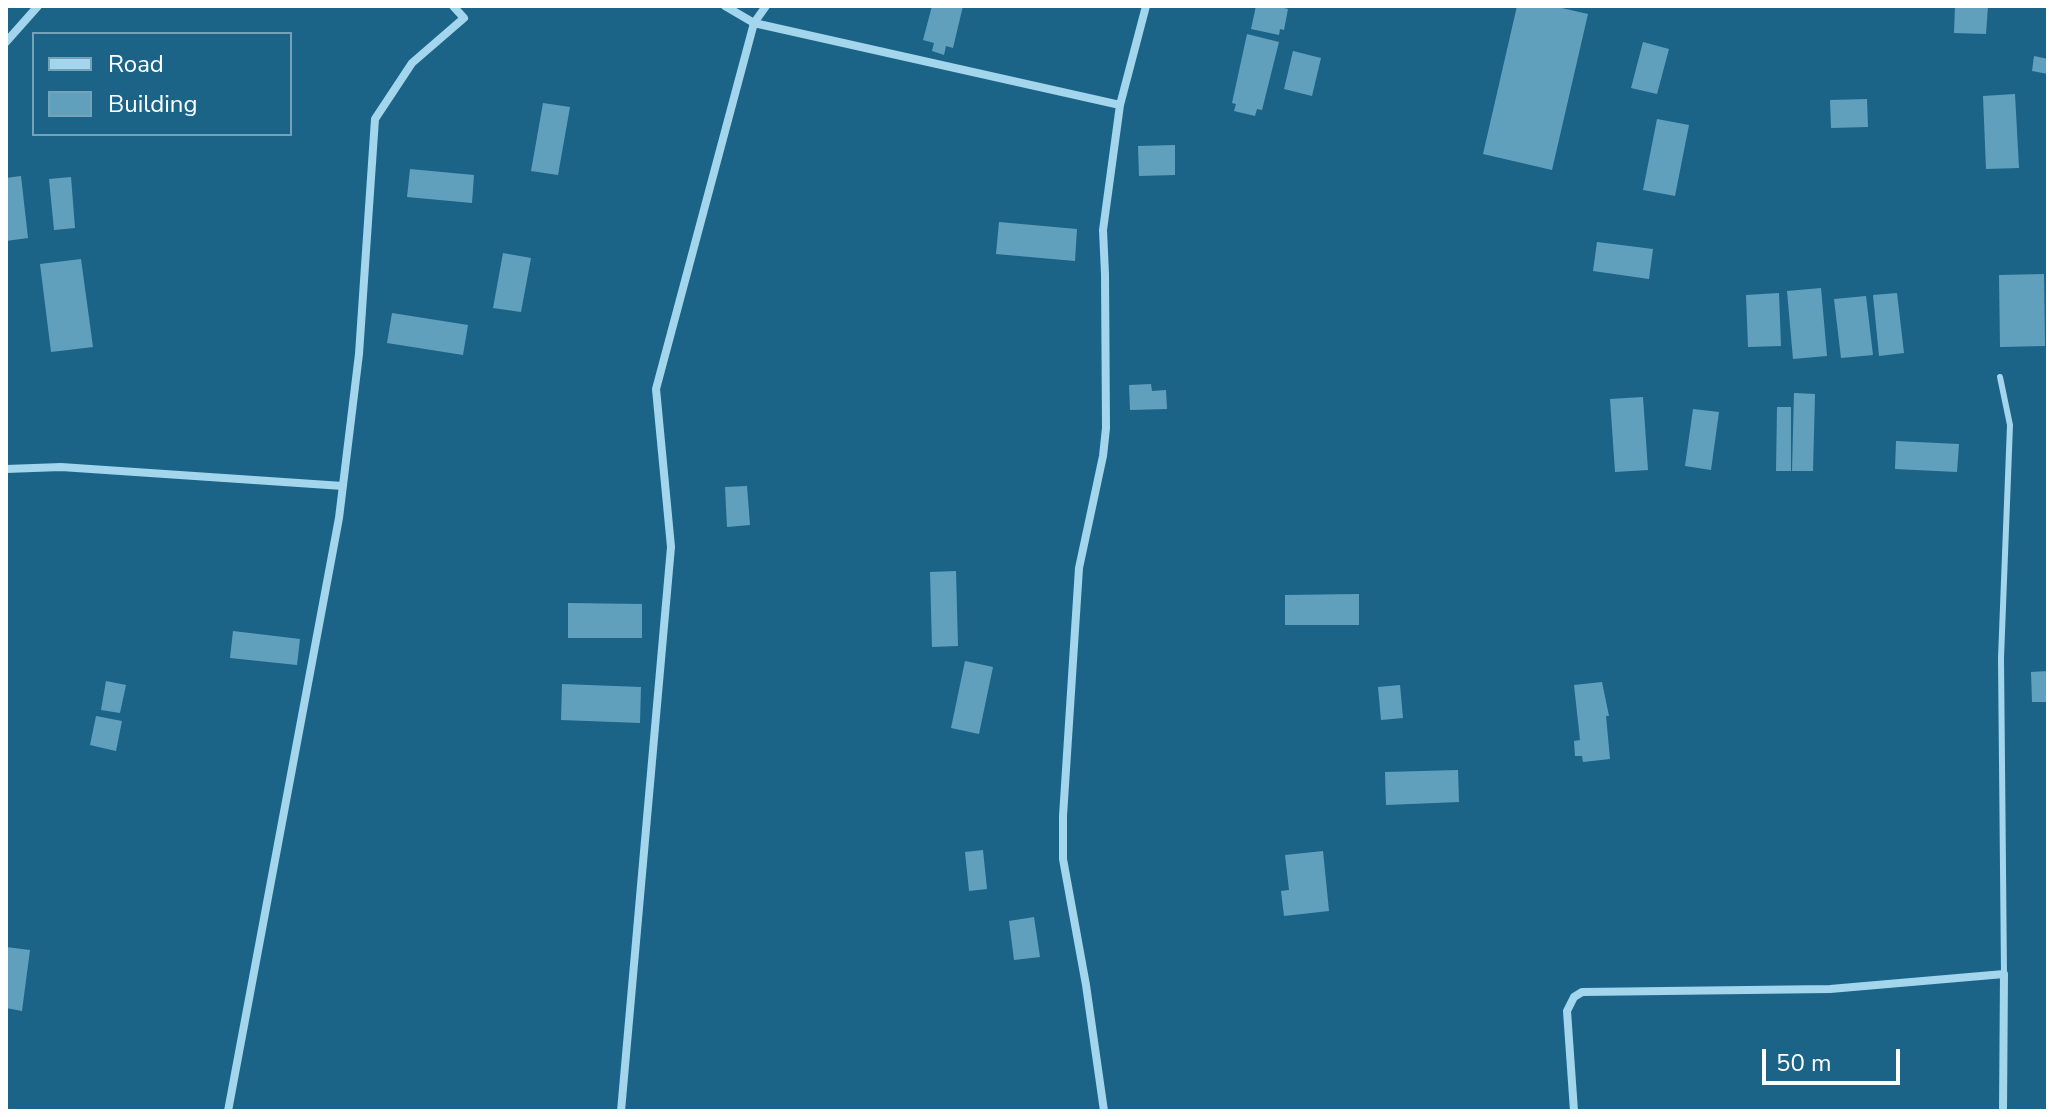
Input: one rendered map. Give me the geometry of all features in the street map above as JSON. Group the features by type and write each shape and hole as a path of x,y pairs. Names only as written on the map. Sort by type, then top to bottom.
{"street":[{"path":"6,42 38,6"},
{"path":"228,1111 343,486 359,354 375,119 412,63 464,18 453,6"},
{"path":"725,6 754,23 1120,105"},
{"path":"621,1111 671,547 656,389 754,23 766,6"},
{"path":"1104,1111 1086,985 1063,859 1063,816 1079,568 1106,428 1103,230 1120,105 1146,6"},
{"path":"6,469 61,467 343,486"},
{"path":"1574,1111 1567,1011 1574,997 1582,992 1830,989 2004,974 2003,1111"}],"lane":[{"path":"2000,377 2010,425 2001,658 2004,974"}],"building":[{"path":"932,6 963,6 953,48 946,46 944,55 932,51 934,43 923,40"},
{"path":"1256,6 1285,6 1288,9 1284,30 1280,29 1279,35 1251,29"},
{"path":"1517,6 1553,6 1588,14 1552,170 1483,154"},
{"path":"1955,6 1988,6 1986,34 1954,33"},
{"path":"1247,34 1279,42 1262,110 1257,109 1255,116 1234,111 1236,104 1232,103"},
{"path":"1643,42 1669,49 1657,94 1631,88"},
{"path":"1293,51 1321,58 1312,96 1284,89"},
{"path":"2034,56 2048,59 2048,74 2032,71"},
{"path":"2015,94 2019,168 1986,169 1983,96"},
{"path":"1867,99 1868,127 1831,128 1830,100"},
{"path":"543,103 570,107 558,175 531,171"},
{"path":"1657,119 1689,125 1675,196 1643,190"},
{"path":"1175,145 1175,175 1139,176 1138,146"},
{"path":"410,169 474,175 472,203 407,197"},
{"path":"21,176 28,238 6,241 6,178"},
{"path":"71,177 75,228 54,230 49,179"},
{"path":"999,222 1077,229 1075,261 996,254"},
{"path":"1597,242 1653,249 1649,279 1593,271"},
{"path":"503,253 531,258 521,312 493,308"},
{"path":"81,259 93,347 51,352 40,264"},
{"path":"2044,274 2045,346 2000,347 1999,275"},
{"path":"1821,288 1827,356 1793,359 1787,291"},
{"path":"1779,293 1781,346 1748,347 1746,295"},
{"path":"1897,293 1904,353 1879,356 1873,295"},
{"path":"1866,296 1873,355 1841,358 1834,299"},
{"path":"392,313 468,325 463,355 387,343"},
{"path":"1151,384 1152,391 1166,390 1167,409 1130,410 1129,385"},
{"path":"1794,393 1815,394 1813,471 1792,471"},
{"path":"1643,397 1648,470 1615,472 1610,399"},
{"path":"1777,407 1791,407 1791,471 1776,471"},
{"path":"1693,409 1719,412 1711,470 1685,466"},
{"path":"1896,441 1959,444 1957,472 1895,469"},
{"path":"747,486 750,525 727,527 725,487"},
{"path":"956,571 958,646 932,647 930,572"},
{"path":"1359,594 1359,625 1285,625 1285,595"},
{"path":"568,603 642,604 642,638 568,638"},
{"path":"233,631 300,639 297,665 230,658"},
{"path":"965,661 993,667 979,734 951,728"},
{"path":"2048,671 2048,702 2032,702 2031,672"},
{"path":"106,681 126,685 120,713 101,710"},
{"path":"1602,682 1609,716 1606,716 1610,759 1583,762 1582,756 1575,756 1574,741 1580,740 1574,685"},
{"path":"562,684 641,687 640,723 561,720"},
{"path":"1400,685 1403,718 1381,720 1378,687"},
{"path":"96,716 122,721 116,751 90,745"},
{"path":"1458,770 1459,802 1386,805 1385,772"},
{"path":"983,850 987,889 969,891 965,852"},
{"path":"1323,851 1329,911 1284,916 1281,891 1289,890 1285,855"},
{"path":"1034,917 1040,957 1014,960 1009,921"},
{"path":"6,947 30,950 22,1011 6,1008"}]}
